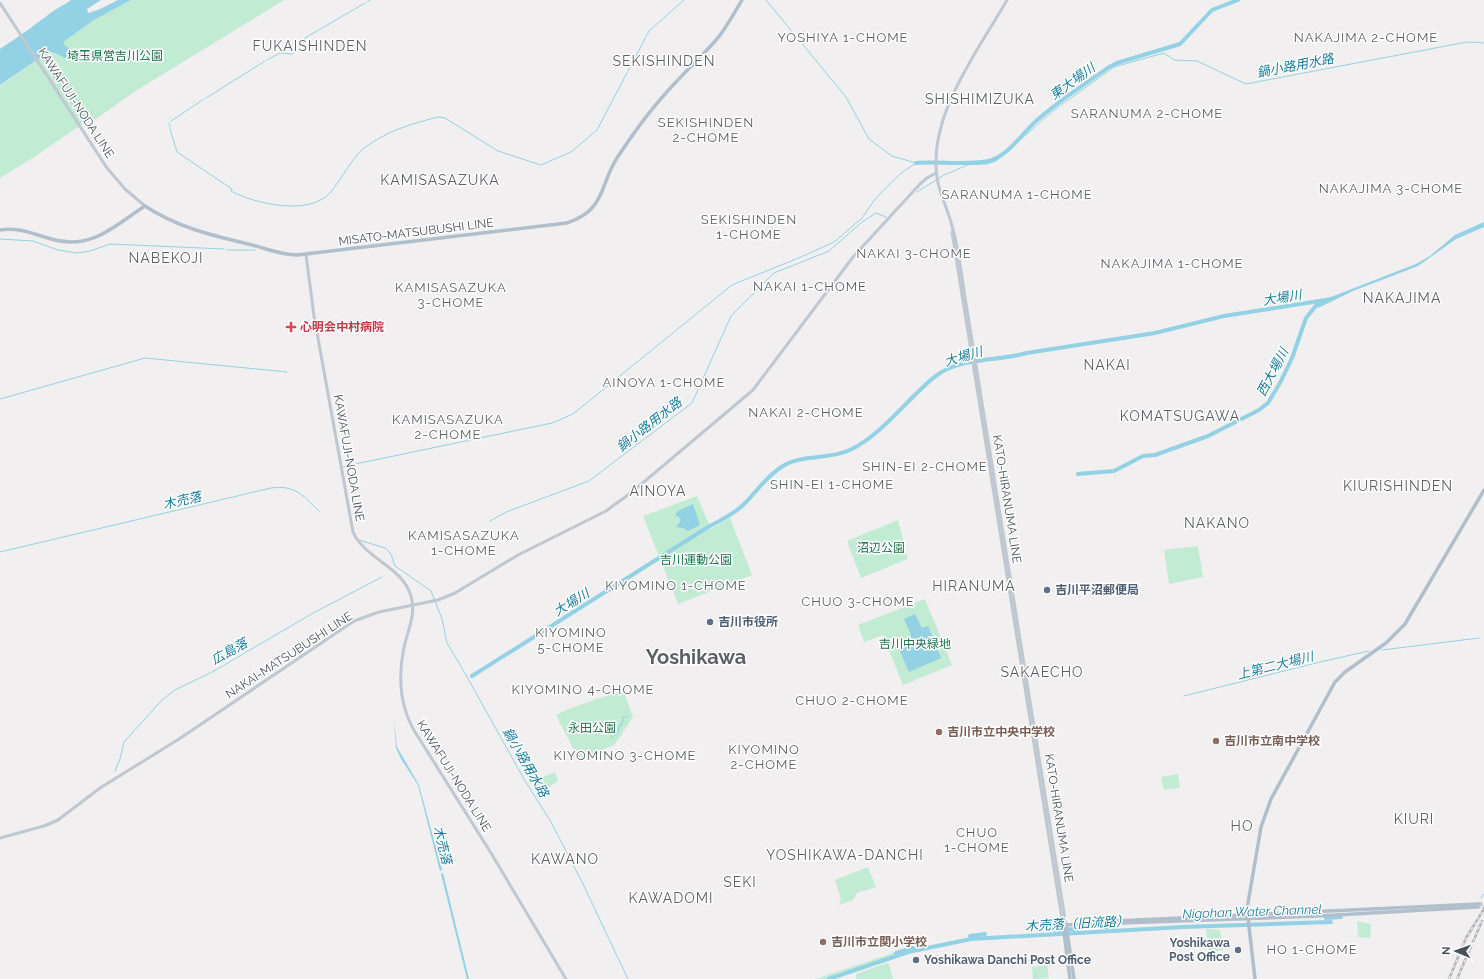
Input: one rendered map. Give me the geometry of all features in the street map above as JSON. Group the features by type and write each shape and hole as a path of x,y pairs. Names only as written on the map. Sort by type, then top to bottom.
{"main road":[{"name":"MISATO-MATSUBUSHI LINE","path":"145,206 188,228 288,255 306,255 560,224 581,217 599,200 612,167 619,155 668,90 717,39 742,0"},
{"name":"KATO-HIRANUMA LINE","path":"1007,0 952,98 936,143 936,173 957,248 1065,926"},
{"name":"KAWAFUJI-NODA LINE","path":"1,4 102,162 117,181 145,206"},
{"name":"NAKAI-MATSUBUSHI LINE","path":"0,838 54,822 100,788 179,740 347,625 368,615 438,600 455,593 518,556 606,511 632,492 753,390 853,257 924,180 936,173"},
{"path":"0,230 20,230 66,243 84,242 100,236 145,206"},
{"name":"KAWAFUJI-NODA LINE","path":"306,255 314,316 353,532 363,547 402,578 410,592 413,605 413,614 401,670 402,692 410,724 544,939 566,979"},
{"path":"1255,979 1248,918 1259,833 1266,809 1332,688 1341,675 1386,643 1404,624 1484,490"},
{"path":"1065,926 1147,919 1248,918 1478,906"},
{"path":"1065,926 1074,979"},
{"path":"1065,926 1070,979"}],"green space":[{"name":"埼玉県営吉川公園","path":"131,0 284,0 134,92 96,119 84,123 0,178 0,86 94,20"},
{"name":"吉川運動公園","path":"697,496 711,529 730,518 752,575 678,604 643,516"},
{"name":"沼辺公園","path":"898,520 908,559 861,578 847,541"},
{"path":"1198,546 1203,577 1169,584 1164,550"},
{"name":"吉川中央緑地","path":"925,599 952,665 903,685 883,635 864,642 858,625"},
{"name":"永田公園","path":"623,690 633,717 615,744 578,762 571,744 556,715"},
{"path":"555,772 558,781 539,793 532,781"},
{"path":"1178,774 1180,788 1164,790 1161,777"},
{"path":"868,867 876,887 857,893 853,900 839,905 841,899 835,880"},
{"path":"1357,921 1371,924 1370,938 1358,937"},
{"path":"1206,929 1220,930 1223,950 1209,952"},
{"path":"902,950 904,955 833,979 815,979"},
{"path":"887,963 889,964 893,979 856,979 856,974"},
{"path":"1047,965 1049,978 1033,979 1032,967"}],"water":[{"path":"71,0 101,0 87,9 88,13 98,10 118,0 131,0 94,20 63,42 65,46 82,54 69,60 53,52 47,53 0,85 0,49 54,10"},
{"path":"1484,222 1484,227 1456,239 1418,266 1353,291 1318,308 1314,300 1331,297 1416,264 1430,256 1455,235"},
{"path":"693,504 700,525 688,531 683,528 676,527 681,520 678,516 675,517 678,511"},
{"path":"915,614 922,628 928,626 935,642 939,642 936,645 941,658 909,672 899,649 911,643 911,635 904,619"},
{"path":"394,719 397,747 419,785 442,870 440,871 418,785 401,759 396,748"},
{"path":"443,873 469,979 467,979 441,874"}],"waterway":[{"path":"170,129 177,152 232,189 231,191 254,200 282,206 296,206 321,200 330,193 359,152 363,149 381,137 399,129 438,117 445,118 498,151 541,165 571,152 597,130 649,31 684,0"},
{"path":"766,0 846,97 869,139 892,156 916,163"},
{"name":"鍋小路用水路","path":"916,163 976,163 985,162 998,157 1010,149 1044,114 1109,67 1117,63 1180,44 1212,10 1238,0"},
{"path":"267,60 280,53 292,54 301,46 305,38 365,3"},
{"name":"鍋小路用水路","path":"917,192 944,175 970,164 986,164 996,161 1053,111 1114,67 1164,53 1174,60 1197,61 1246,84 1467,42 1484,43"},
{"path":"206,98 265,61"},
{"path":"171,121 204,99"},
{"path":"169,123 170,127"},
{"path":"341,467 552,423 573,414 732,285 834,242 862,218 875,199 900,174 916,163"},
{"name":"鍋小路用水路","path":"490,521 506,512 589,481 692,403 731,316 774,273 829,251 862,222 876,213 886,217"},
{"path":"0,239 33,241 58,250 77,253 90,251 110,244 224,249"},
{"path":"227,250 255,250"},
{"name":"大場川","path":"472,676 734,512 742,506 771,475 783,466 790,462 807,458 842,453 870,438 931,379 950,368 972,362 1155,333 1224,316 1320,301"},
{"name":"西大場川","path":"1078,474 1114,471 1143,456 1155,455 1208,436 1259,410 1268,403 1280,383 1292,358 1306,318 1319,302"},
{"path":"0,399 145,358 287,372"},
{"name":"木売落","path":"0,552 271,488 287,488 298,492 319,511"},
{"name":"鍋小路用水路","path":"359,540 385,548 391,554 395,566 431,591 442,619 447,643 524,779 551,822 582,882 628,979"},
{"name":"広島落","path":"115,771 120,759 124,742 162,700 175,690 214,671 315,612 382,577"},
{"name":"上第二大場川","path":"1382,650 1479,638"},
{"name":"上第二大場川","path":"1184,696 1369,651"},
{"path":"611,738 618,733 619,726 622,725 621,722 624,721 622,718 628,716"},
{"path":"1481,898 1484,894"},
{"name":"Nigohan Water Channel","path":"1326,918 1341,917"},
{"name":"木売落（旧流路）","path":"829,979 908,952 971,939 1183,927 1331,922"},
{"name":"Nigohan Water Channel","path":"1102,927 1117,927"},
{"path":"1054,930 1077,929"},
{"name":"木売落（旧流路）","path":"970,936 985,934"},
{"name":"木売落（旧流路）","path":"896,953 913,948"}],"tunnel":[{"path":"1479,904 1484,904"},
{"path":"1477,907 1484,907"}],"railway":[{"path":"1449,979 1466,938 1484,909"},
{"path":"1457,979 1482,921"}],"place":[{"name":"心明会中村病院","path":"291,327"},
{"name":"吉川平沼郵便局","path":"1047,590"},
{"name":"吉川市役所","path":"710,622"},
{"name":"吉川市立中央中学校","path":"939,732"},
{"name":"吉川市立南中学校","path":"1216,741"},
{"name":"吉川市立関小学校","path":"823,942"},
{"name":"Yoshikawa Post Office","path":"1238,950"},
{"name":"Yoshikawa Danchi Post Office","path":"916,960"}],"district":[{"name":"YOSHIYA 1-CHOME","path":"843,37"},
{"name":"NAKAJIMA 2-CHOME","path":"1366,37"},
{"name":"FUKAISHINDEN","path":"310,46"},
{"name":"SEKISHINDEN","path":"664,61"},
{"name":"SHISHIMIZUKA","path":"980,99"},
{"name":"SARANUMA 2-CHOME","path":"1147,113"},
{"name":"SEKISHINDEN 2-CHOME","path":"706,130"},
{"name":"KAMISASAZUKA","path":"440,180"},
{"name":"NAKAJIMA 3-CHOME","path":"1391,188"},
{"name":"SARANUMA 1-CHOME","path":"1017,194"},
{"name":"SEKISHINDEN 1-CHOME","path":"749,226"},
{"name":"NAKAI 3-CHOME","path":"914,253"},
{"name":"NABEKOJI","path":"166,258"},
{"name":"NAKAJIMA 1-CHOME","path":"1172,263"},
{"name":"NAKAI 1-CHOME","path":"810,286"},
{"name":"KAMISASAZUKA 3-CHOME","path":"451,294"},
{"name":"NAKAJIMA","path":"1402,298"},
{"name":"NAKAI","path":"1107,365"},
{"name":"AINOYA 1-CHOME","path":"664,382"},
{"name":"NAKAI 2-CHOME","path":"806,412"},
{"name":"KOMATSUGAWA","path":"1180,416"},
{"name":"KAMISASAZUKA 2-CHOME","path":"448,426"},
{"name":"SHIN-EI 2-CHOME","path":"925,466"},
{"name":"SHIN-EI 1-CHOME","path":"832,484"},
{"name":"KIURISHINDEN","path":"1398,486"},
{"name":"AINOYA","path":"658,491"},
{"name":"NAKANO","path":"1217,523"},
{"name":"KAMISASAZUKA 1-CHOME","path":"464,542"},
{"name":"KIYOMINO 1-CHOME","path":"676,585"},
{"name":"HIRANUMA","path":"974,586"},
{"name":"CHUO 3-CHOME","path":"858,601"},
{"name":"KIYOMINO 5-CHOME","path":"571,640"},
{"name":"Yoshikawa","path":"696,657"},
{"name":"SAKAECHO","path":"1042,672"},
{"name":"KIYOMINO 4-CHOME","path":"583,689"},
{"name":"CHUO 2-CHOME","path":"852,700"},
{"name":"KIYOMINO 3-CHOME","path":"625,755"},
{"name":"KIYOMINO 2-CHOME","path":"764,756"},
{"name":"KIURI","path":"1414,819"},
{"name":"HO","path":"1242,826"},
{"name":"CHUO 1-CHOME","path":"977,840"},
{"name":"YOSHIKAWA-DANCHI","path":"845,855"},
{"name":"KAWANO","path":"565,859"},
{"name":"SEKI","path":"740,882"},
{"name":"KAWADOMI","path":"671,898"},
{"name":"HO 1-CHOME","path":"1312,949"}],"water label":[{"name":"東大場川","path":"1072,81"}]}
